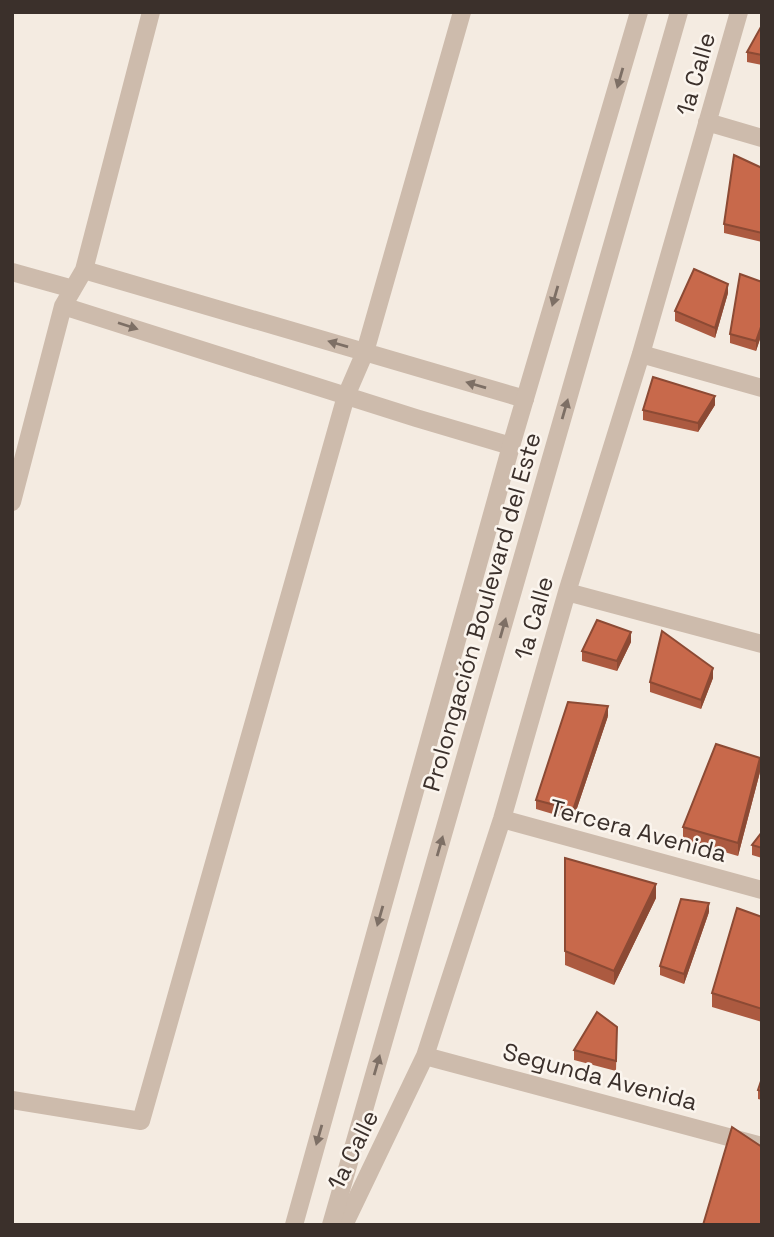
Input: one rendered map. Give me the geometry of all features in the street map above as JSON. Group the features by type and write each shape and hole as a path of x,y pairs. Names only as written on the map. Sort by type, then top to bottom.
{"street":[{"path":"12,502 63,306 85,270 151,12"},
{"path":"12,1100 141,1121 346,396 365,352 462,12"},
{"path":"294,1225 511,446 639,12"},
{"name":"Prolongación Boulevard del Este","path":"331,1225 679,12"},
{"name":"1a Calle","path":"344,1225 425,1056 502,819 567,592 641,354 739,12"},
{"path":"707,122 762,138"},
{"path":"85,270 525,399"},
{"path":"12,272 73,289"},
{"path":"63,306 511,446"},
{"path":"641,354 762,388"},
{"path":"567,592 762,645"},
{"name":"Tercera Avenida","path":"502,819 762,890"},
{"name":"Segunda Avenida","path":"425,1056 762,1146"}],"building":[{"path":"762,25 762,55 747,52"},
{"path":"734,155 762,168 762,233 724,224"},
{"path":"694,269 728,284 715,328 675,311"},
{"path":"740,274 762,282 762,324 756,341 730,334"},
{"path":"653,377 715,396 698,423 643,410"},
{"path":"597,620 631,632 617,661 582,651"},
{"path":"662,631 713,668 701,700 650,682"},
{"path":"568,702 608,706 573,810 536,800"},
{"path":"716,744 760,758 738,843 683,827"},
{"path":"762,832 762,848 752,845"},
{"path":"565,858 656,884 614,971 565,951"},
{"path":"681,899 709,903 684,974 660,966"},
{"path":"737,908 762,917 762,1009 712,993"},
{"path":"597,1012 617,1027 616,1061 574,1050"},
{"path":"732,1127 762,1147 762,1225 703,1225"}]}
